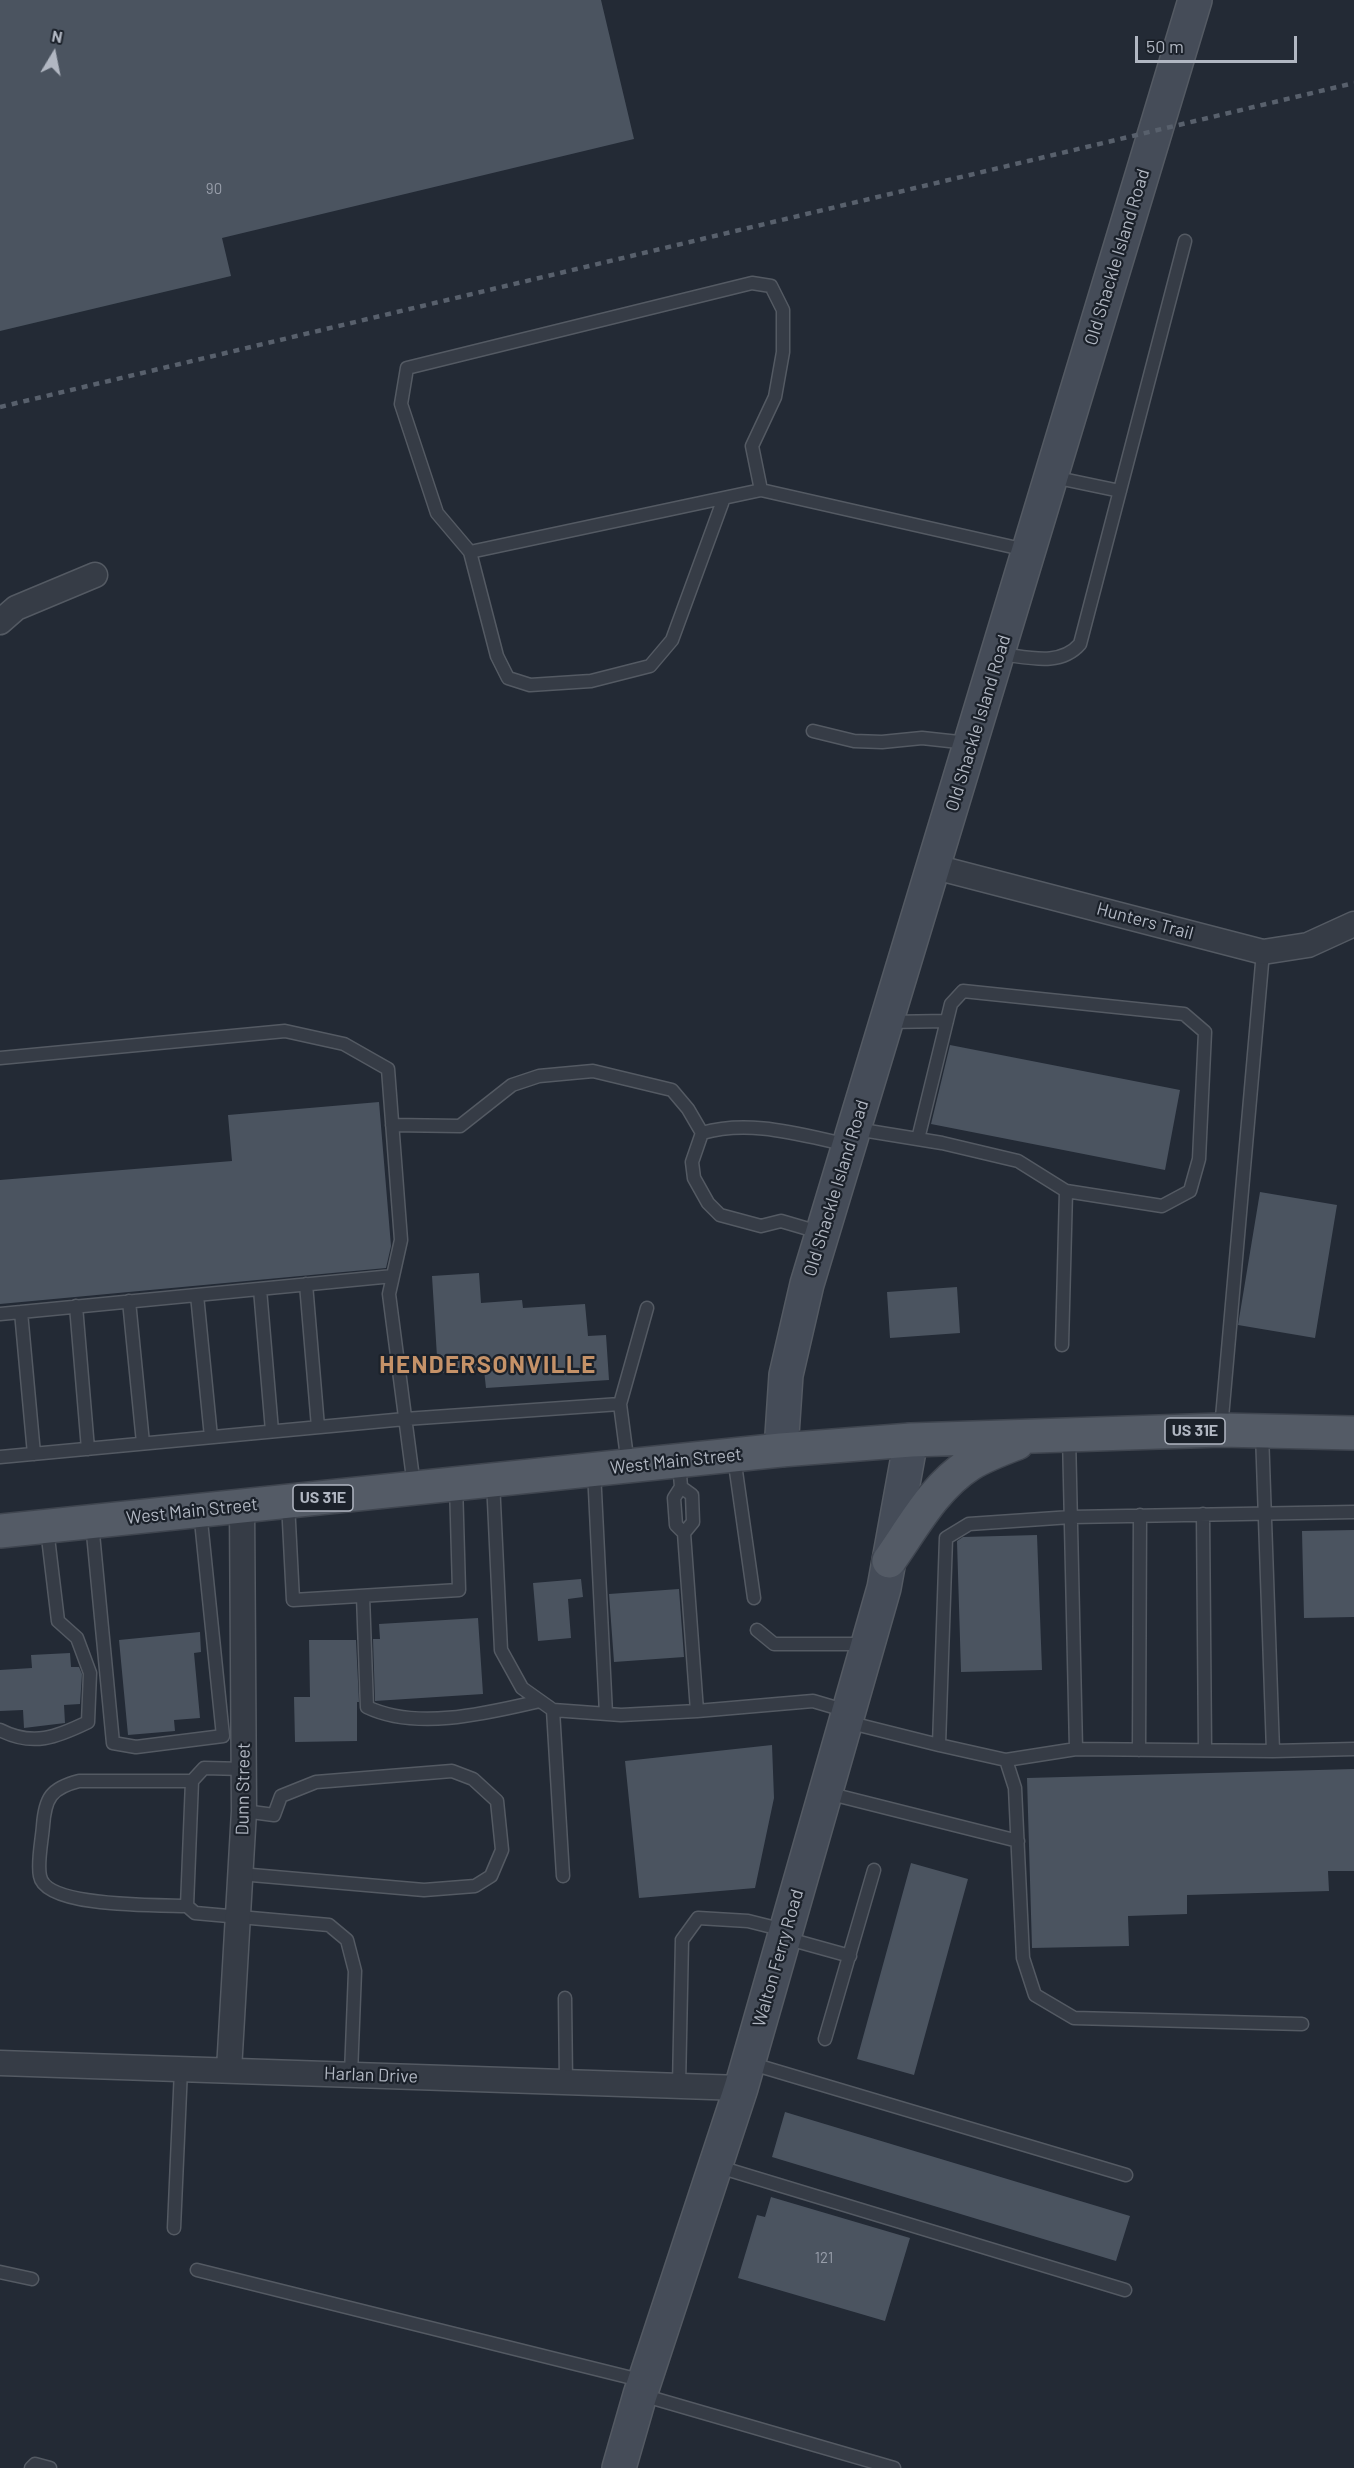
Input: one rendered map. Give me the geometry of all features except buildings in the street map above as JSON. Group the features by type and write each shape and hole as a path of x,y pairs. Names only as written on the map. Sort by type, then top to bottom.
{"main road":[{"name":"West Main Street","path":"0,1531 628,1466 680,1474 734,1455 911,1440 1221,1430 1354,1433"},
{"path":"889,1561 929,1503 957,1474 986,1455 1035,1436"}],"street":[{"name":"Old Shackle Island Road","path":"781,1450 786,1375 807,1284 935,867 1195,0"},
{"path":"0,622 16,608 95,575"},
{"name":"Hunters Trail","path":"935,867 1263,952 1308,945 1354,924"},
{"name":"Walton Ferry Road","path":"619,2468 745,2075 884,1588 911,1440"},
{"name":"Dunn Street","path":"230,2070 244,1811 242,1506"},
{"name":"Harlan Drive","path":"0,2063 679,2086 745,2075"}],"lane":[{"path":"999,654 1060,658 1070,654 1080,644 1185,241"},
{"path":"724,498 672,640 650,666 591,681 530,685 508,678 497,656 470,552 437,513 401,404 407,368 752,283 771,286 783,310 783,352 775,397 752,446 761,490"},
{"path":"1051,477 1120,491"},
{"path":"470,552 761,490 1030,551"},
{"path":"813,731 854,741 882,742 922,738 972,743"},
{"path":"1221,1430 1263,952"},
{"path":"702,1133 762,1127 852,1137 918,1139 1018,1161 1066,1191 1162,1206 1190,1191 1199,1159 1205,1032 1184,1014 963,991 951,1004 918,1139"},
{"path":"886,1022 947,1021"},
{"path":"0,1058 285,1031 344,1044 388,1069 401,1240 389,1294 414,1488"},
{"path":"392,1125 460,1126 512,1085 539,1076 593,1071 672,1089 688,1109 702,1133 692,1162 694,1178 708,1203 720,1215 761,1226 781,1221 823,1233"},
{"path":"1062,1345 1066,1191"},
{"path":"0,1314 393,1276"},
{"path":"306,1284 318,1427"},
{"path":"260,1289 272,1431"},
{"path":"197,1295 212,1437"},
{"path":"129,1301 143,1443"},
{"path":"76,1306 88,1449"},
{"path":"628,1466 620,1404 647,1308"},
{"path":"21,1312 34,1454"},
{"path":"0,1457 405,1419 620,1404"},
{"path":"1262,1431 1273,1751"},
{"path":"1069,1435 1076,1749"},
{"path":"734,1455 754,1598"},
{"path":"594,1470 606,1714"},
{"path":"680,1474 692,1495 693,1522 684,1533"},
{"path":"680,1474 674,1498 676,1525 684,1533 697,1711"},
{"path":"493,1480 501,1650 522,1688 553,1710 621,1715 813,1701 847,1717 939,1745 1006,1760 1076,1749 1273,1751 1354,1749"},
{"path":"288,1502 293,1600 459,1590 456,1484"},
{"path":"92,1521 113,1743 136,1747 223,1736 200,1511"},
{"path":"939,1745 946,1538 969,1524 1071,1517 1354,1512"},
{"path":"1203,1514 1205,1750"},
{"path":"1139,1750 1140,1515"},
{"path":"0,1730 15,1737 55,1738 88,1722 90,1673 77,1638 58,1621 47,1526"},
{"path":"363,1596 367,1707 386,1716 421,1718 485,1713 540,1701"},
{"path":"757,1630 774,1644 868,1644"},
{"path":"553,1710 563,1876"},
{"path":"1006,1760 1015,1788 1023,1958 1035,1995 1074,2018 1302,2024"},
{"path":"187,1906 192,1781 204,1768 244,1769"},
{"path":"240,1874 434,1890 475,1886 491,1876 502,1850 497,1801 473,1779 452,1771 316,1782 282,1796 274,1815 244,1811"},
{"path":"192,1781 79,1781 63,1785 48,1798 44,1813 39,1877 46,1888 66,1897 101,1902 187,1906 195,1913 329,1925 347,1940 355,1971 351,2074"},
{"path":"825,1792 1018,1841"},
{"path":"825,2039 874,1870"},
{"path":"679,2086 682,1940 698,1918 748,1921 850,1956"},
{"path":"565,1998 566,2082"},
{"path":"174,2228 181,2069"},
{"path":"745,2075 1126,2175"},
{"path":"715,2166 1125,2290"},
{"path":"197,2270 643,2388 894,2468"},
{"path":"0,2272 32,2279"},
{"path":"31,2468 35,2464 50,2468"}],"railway":[{"path":"0,407 1354,83"}],"district":[{"name":"HENDERSONVILLE","path":"488,1365"}]}
